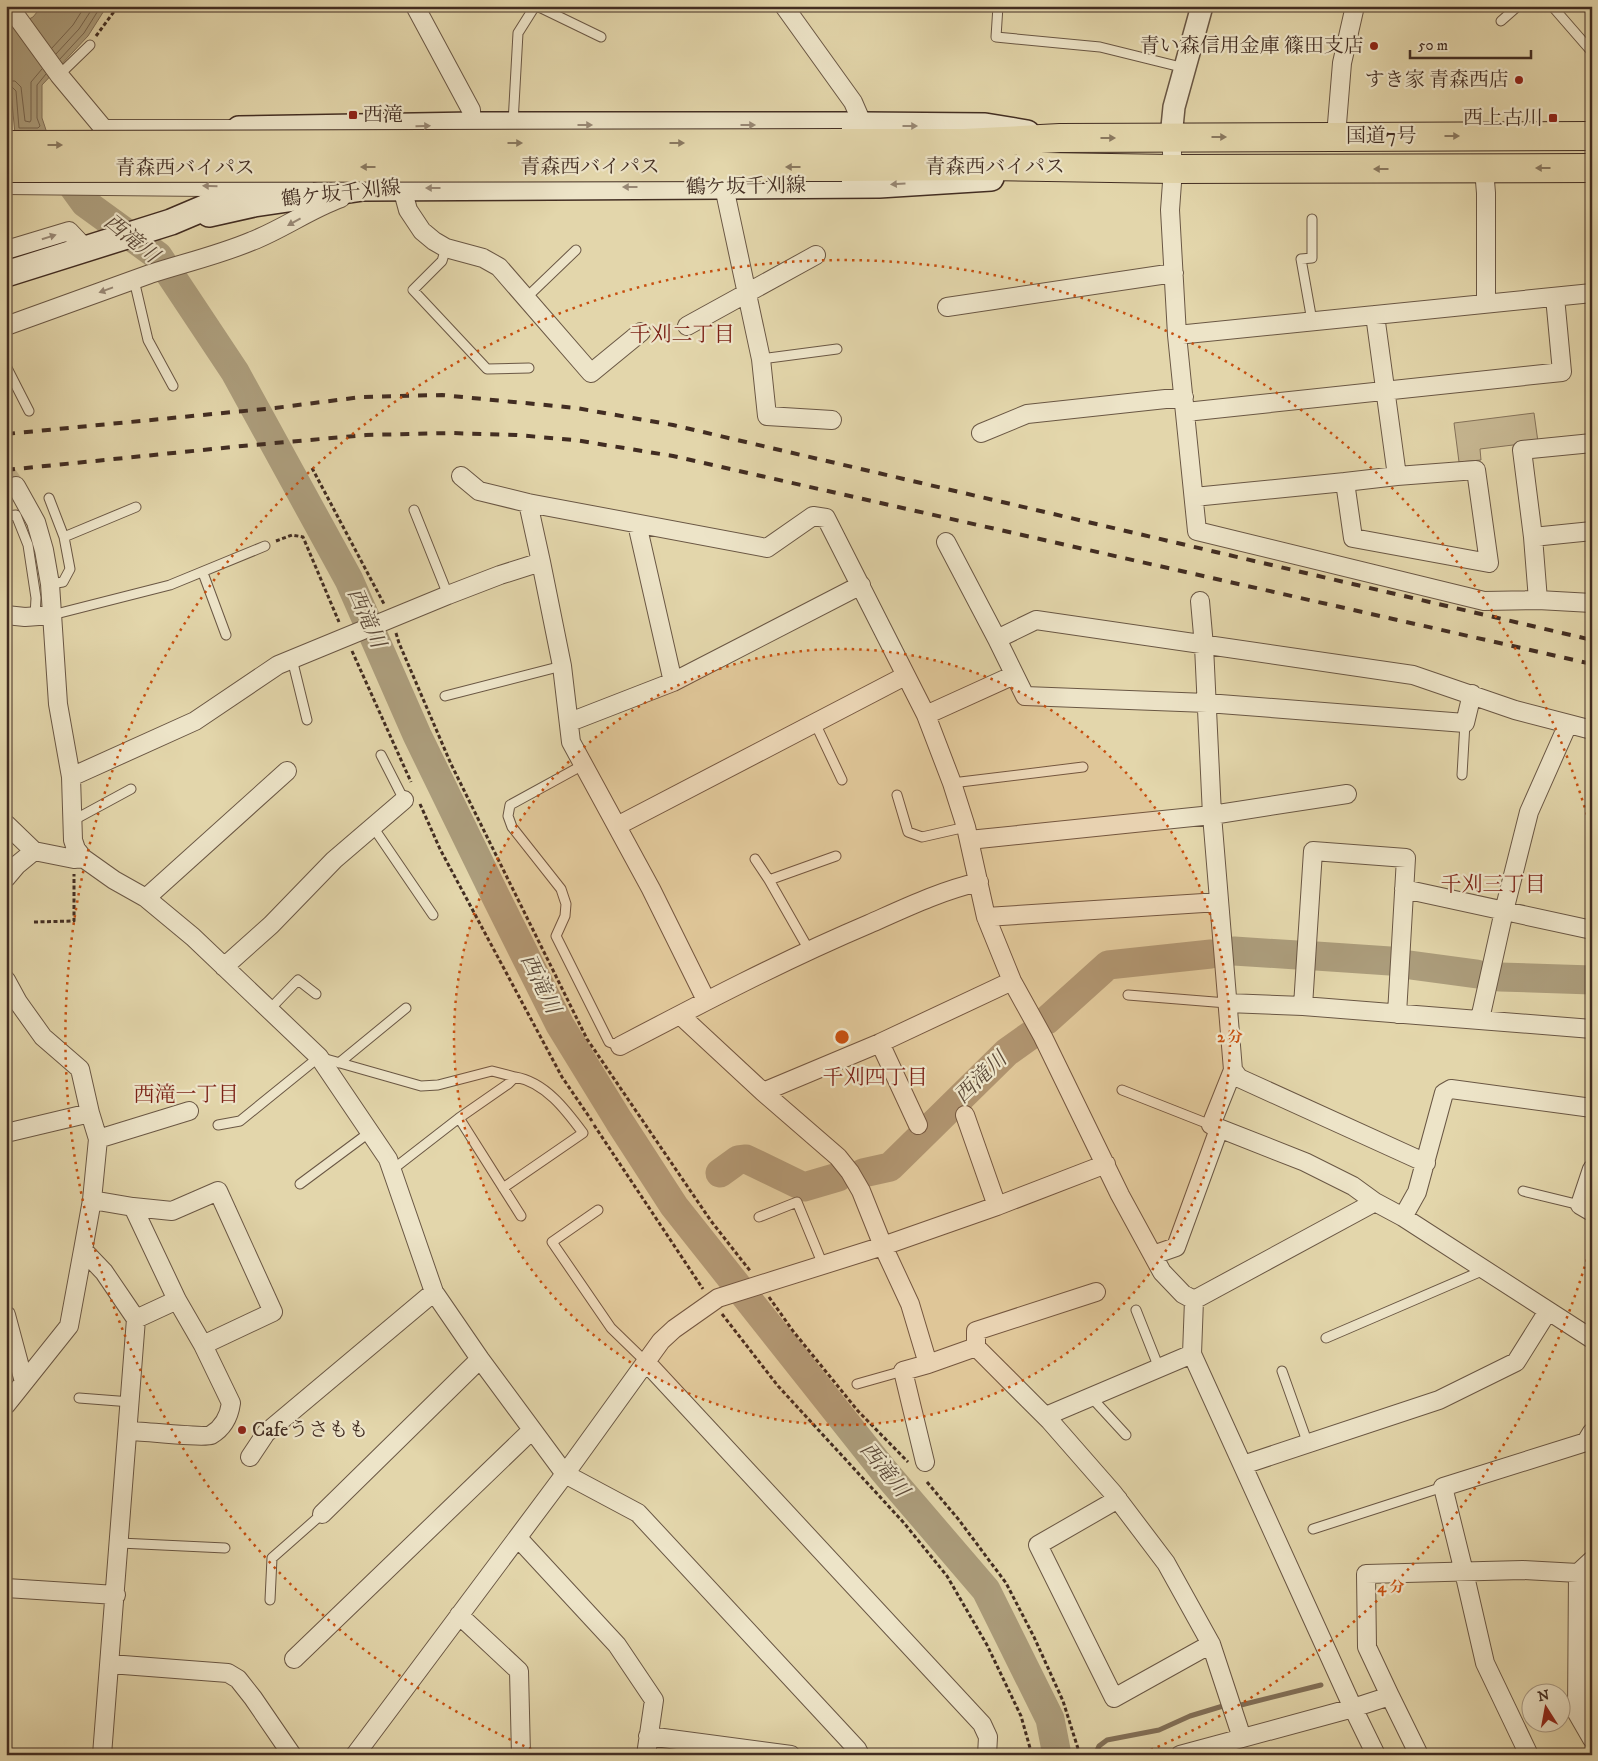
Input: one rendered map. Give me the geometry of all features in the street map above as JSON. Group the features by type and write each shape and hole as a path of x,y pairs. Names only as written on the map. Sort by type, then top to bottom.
{"highway":[{"name":"国道7号","path":"1171,137 1592,136"},
{"name":"青森西バイパス","path":"6,168 842,155 964,143 1060,138 1171,137"},
{"name":"青森西バイパス","path":"6,145 842,155 986,166 1173,169"},
{"name":"国道7号","path":"1173,169 1592,168"}],"main road":[{"path":"239,186 239,129 472,125 985,126 1060,138"},
{"name":"鶴ケ坂千刈線","path":"6,274 166,224 254,204 367,188 879,185 987,178 1136,178 1173,169"},
{"name":"鶴ケ坂千刈線","path":"166,224 223,200 239,186"}],"street":[{"path":"415,6 471,110 472,187"},
{"path":"784,6 853,102 864,125"},
{"path":"1202,6 1174,107 1171,137 1173,169 1170,210 1177,335 1197,532 1484,601 1592,602"},
{"path":"1336,136 1342,63 1356,6"},
{"path":"13,13 104,130 239,129"},
{"path":"129,130 129,186"},
{"path":"1484,169 1486,193 1486,304"},
{"path":"6,185 367,188"},
{"path":"724,187 761,359 767,416 832,420"},
{"path":"6,326 134,280 254,241 288,225 328,202 367,188"},
{"path":"402,188 408,210 422,231 446,248 483,258 499,267 591,373 641,332"},
{"path":"6,250 69,231 86,249"},
{"path":"687,326 816,255"},
{"path":"946,307 1174,273"},
{"path":"1177,335 1592,293"},
{"path":"981,432 1027,414 1385,392 1562,372 1555,296"},
{"path":"1375,315 1397,476"},
{"path":"1538,600 1533,537 1522,450 1592,443"},
{"path":"1194,497 1397,476 1476,470 1489,564 1354,538 1345,482"},
{"path":"461,476 479,491 528,504 767,548 813,516 826,518 926,715 952,783 968,834 986,917 1012,980 1043,1037 1120,1195 1162,1272 1183,1294 1194,1300"},
{"path":"16,486 36,522 44,550 50,584 44,616 71,776 73,840 78,858"},
{"path":"528,504 542,562 562,666 571,742 651,889 706,1000"},
{"path":"637,524 673,682"},
{"path":"1533,537 1592,531"},
{"path":"946,542 997,638 1025,696 1206,703 1465,722 1472,694"},
{"path":"71,776 195,721 278,665 448,595 500,575 542,562"},
{"path":"570,722 673,682 861,585"},
{"path":"1153,1255 1176,1247 1232,1070 1212,814 1200,601"},
{"path":"6,615 44,616"},
{"path":"997,638 1036,620 1413,675 1515,710 1592,730"},
{"path":"926,715 1014,675"},
{"path":"617,826 905,676"},
{"path":"1480,1019 1504,911 1529,812 1568,724"},
{"path":"146,898 287,771"},
{"path":"968,834 1212,814 1347,794"},
{"path":"224,967 271,926 334,860 412,796"},
{"path":"6,824 34,851 78,858 146,898 193,936 319,1057 388,1159 434,1292 480,1359 565,1474 638,1513 857,1749 860,1755"},
{"path":"6,878 17,865 34,851"},
{"path":"1303,1006 1313,851 1406,858 1397,1014"},
{"path":"620,1046 706,1000 809,950 952,888 979,882"},
{"path":"1404,889 1592,930"},
{"path":"986,917 1219,902"},
{"path":"6,980 18,1002 43,1037 80,1069 90,1114 98,1139 92,1200 69,1326 6,1405"},
{"path":"763,1092 880,1043 1012,980"},
{"path":"1227,1003 1303,1006 1592,1029"},
{"path":"680,1015 763,1092 838,1157 850,1172 861,1191 910,1304 928,1364"},
{"path":"880,1043 918,1126"},
{"path":"1232,1070 1239,1078 1426,1163"},
{"path":"1403,1217 1417,1192 1444,1093 1451,1089 1592,1108"},
{"path":"98,1139 189,1110"},
{"path":"6,1133 90,1114"},
{"path":"965,1115 996,1206"},
{"path":"1215,1127 1304,1162 1353,1186 1375,1202 1403,1217 1592,1339"},
{"path":"355,1755 459,1614 518,1538 661,1341 674,1329 715,1299 884,1246 1106,1164"},
{"path":"1586,1209 1592,1169"},
{"path":"92,1200 172,1211 218,1191 273,1312 203,1345"},
{"path":"1194,1300 1375,1202"},
{"path":"129,1430 209,1436 222,1427 229,1414 231,1404 203,1345 177,1300 133,1207"},
{"path":"84,1250 104,1272 136,1319 129,1430 102,1755"},
{"path":"250,1457 266,1433 434,1292"},
{"path":"1096,1292 976,1330 976,1346 1046,1416 1118,1499 1166,1563 1211,1644 1242,1738"},
{"path":"136,1319 177,1300"},
{"path":"1194,1300 1192,1354 1376,1755"},
{"path":"1243,1465 1439,1400 1516,1362 1548,1311"},
{"path":"6,1315 24,1382"},
{"path":"925,1462 903,1371 976,1346"},
{"path":"1046,1416 1192,1354"},
{"path":"322,1514 480,1359"},
{"path":"646,1362 982,1724 988,1737 987,1755"},
{"path":"294,1659 532,1430"},
{"path":"1529,1755 1485,1663 1442,1487 1586,1442 1592,1432"},
{"path":"1118,1499 1038,1545 1114,1698 1211,1644"},
{"path":"518,1538 617,1645 654,1700 646,1755"},
{"path":"1416,1754 1368,1647 1366,1574 1523,1570 1578,1572 1592,1560"},
{"path":"1578,1572 1577,1713 1592,1739"},
{"path":"6,1588 116,1595"},
{"path":"459,1614 519,1671 521,1755"},
{"path":"110,1664 228,1673 238,1679 253,1698 292,1755"},
{"path":"1180,1755 1353,1708 1390,1696"},
{"path":"648,1736 754,1752 791,1755"}],"lane":[{"path":"513,125 518,33 536,6 601,37"},
{"path":"998,6 996,37 1100,47 1185,68"},
{"path":"1501,21 1518,6"},
{"path":"1552,6 1592,52"},
{"path":"60,74 90,45"},
{"path":"1312,219 1312,258 1301,259 1312,321"},
{"path":"446,248 442,261 413,290 487,369 529,368"},
{"path":"526,298 576,250"},
{"path":"134,280 148,340 173,386"},
{"path":"761,359 837,349"},
{"path":"6,366 29,411"},
{"path":"48,498 64,537 70,568 63,582 50,584"},
{"path":"64,537 136,507"},
{"path":"414,510 448,595"},
{"path":"6,516 16,515 28,545 36,598 44,616 170,585 265,546"},
{"path":"203,573 226,636"},
{"path":"292,659 307,720"},
{"path":"445,696 562,666"},
{"path":"1462,775 1465,722"},
{"path":"814,723 842,780"},
{"path":"380,755 412,796"},
{"path":"583,765 510,806 508,816 512,827 562,889 566,904 566,916 556,936 609,1042 620,1046"},
{"path":"952,783 1083,767"},
{"path":"72,821 131,789"},
{"path":"897,795 908,832 922,837 968,834"},
{"path":"373,827 433,915"},
{"path":"769,880 836,856"},
{"path":"755,859 809,950"},
{"path":"269,1010 298,980 316,994"},
{"path":"1128,995 1227,1003"},
{"path":"339,1063 406,1008"},
{"path":"218,1125 240,1121 319,1057 421,1086 438,1085 492,1071 527,1079 564,1107 583,1133 503,1188"},
{"path":"392,1170 515,1077"},
{"path":"1122,1090 1215,1127"},
{"path":"459,1118 521,1216"},
{"path":"300,1184 370,1132"},
{"path":"1524,1191 1586,1209"},
{"path":"759,1217 797,1202 823,1265"},
{"path":"598,1210 552,1242 611,1328 646,1362"},
{"path":"1326,1338 1484,1270"},
{"path":"1136,1310 1159,1368"},
{"path":"857,1384 903,1371"},
{"path":"1282,1371 1308,1444"},
{"path":"1091,1397 1126,1435"},
{"path":"79,1398 130,1402"},
{"path":"1313,1529 1442,1487"},
{"path":"270,1600 272,1558 322,1514"},
{"path":"120,1543 225,1548"}],"path":[{"path":"90,45 118,6"},
{"path":"312,468 388,620"},
{"path":"265,546 292,535 303,538 347,636 412,796 562,1078 715,1299 778,1386 904,1523 947,1576 992,1654 1020,1716 1032,1755"},
{"path":"34,922 74,921 78,858"},
{"path":"583,1133 594,1125"},
{"path":"927,1482 959,1520 1006,1583 1034,1636 1063,1701 1080,1755"}],"shaded area":[{"path":"1534,413 1538,442 1480,449 1481,460 1459,462 1454,423"}],"water":[{"path":"42,6 107,6 88,36 42,85 42,118 47,133 15,134 11,92 6,93 6,31 33,17"}],"waterway":[{"name":"西滝川","path":"56,163 85,203 158,256 235,372 349,580 417,735 560,1025 674,1206 884,1471 986,1590 1050,1719 1057,1755"},
{"name":"西滝川","path":"1234,951 1297,955"},
{"name":"西滝川","path":"1047,1020 1108,965 1211,954"},
{"name":"西滝川","path":"1316,956 1390,961"},
{"name":"西滝川","path":"1410,965 1477,974"},
{"name":"西滝川","path":"1500,977 1592,980"},
{"name":"西滝川","path":"863,1173 890,1167 1007,1052 1031,1035"},
{"name":"西滝川","path":"720,1173 738,1160 746,1159 804,1187 838,1177"},
{"path":"1241,1705 1321,1685"},
{"path":"1095,1755 1099,1746 1107,1740 1159,1730 1190,1716 1223,1706"}],"tunnel":[{"path":"6,472 16,486"}],"railway":[{"path":"6,434 275,408 361,397 442,395 576,408 673,425 1592,640"},
{"path":"6,470 366,435 451,433 516,435 575,440 673,456 1592,664"}],"place":[{"name":"青い森信用金庫 篠田支店","path":"1374,46"},
{"name":"すき家 青森西店","path":"1519,80"},
{"name":"西滝","path":"353,115"},
{"name":"西上古川","path":"1553,118"},
{"name":"Cafeうさもも","path":"242,1430"}],"district":[{"name":"千刈二丁目","path":"682,335"},
{"name":"千刈三丁目","path":"1493,885"},
{"name":"千刈四丁目","path":"875,1078"},
{"name":"西滝一丁目","path":"186,1095"}]}
